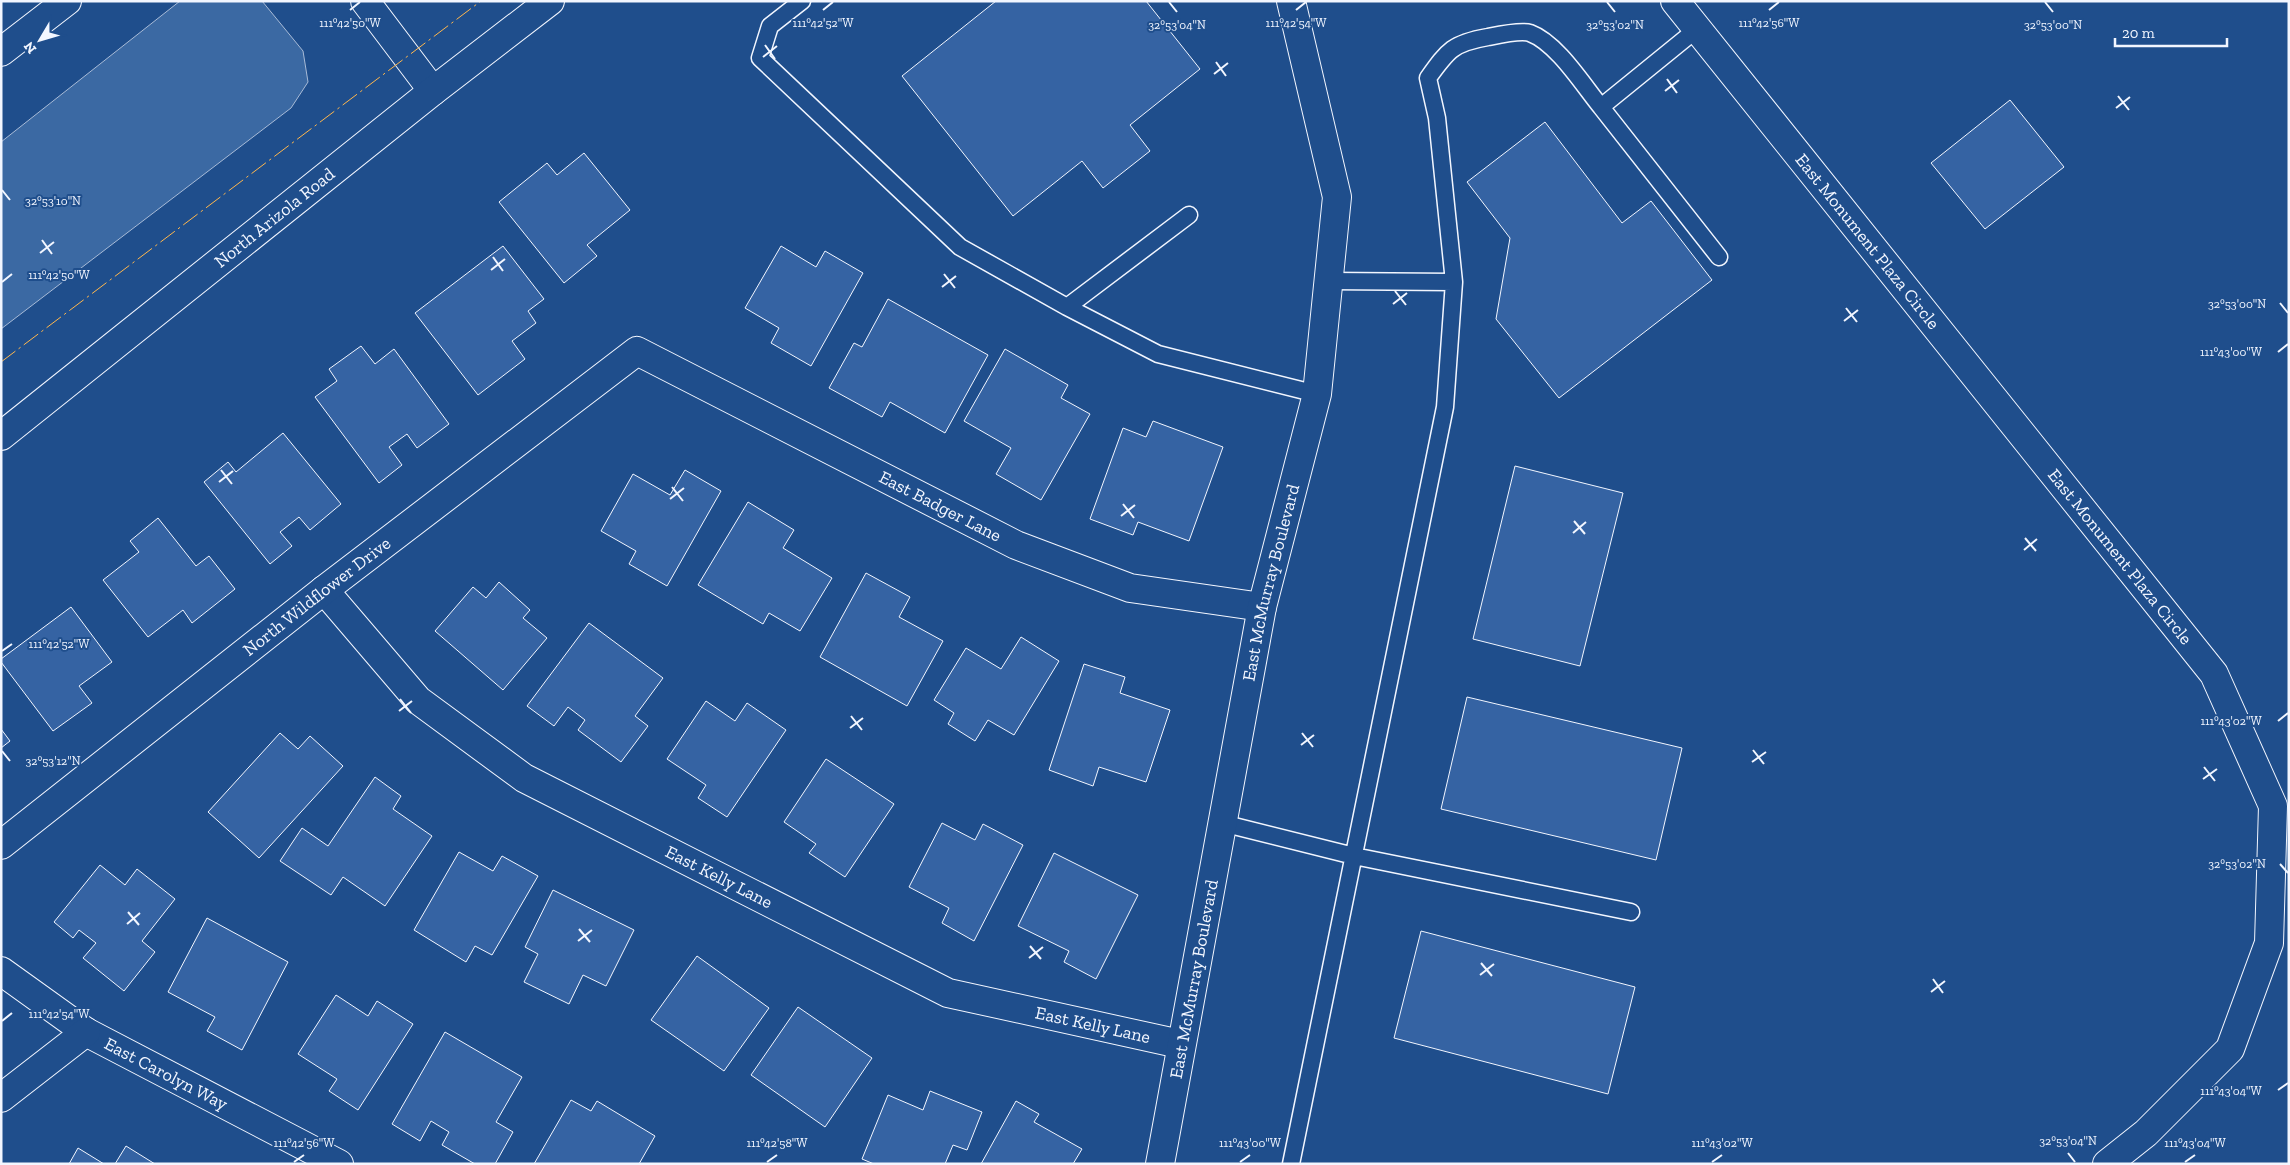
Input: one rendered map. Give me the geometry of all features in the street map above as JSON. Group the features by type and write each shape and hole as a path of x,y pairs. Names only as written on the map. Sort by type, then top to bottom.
{"street":[{"path":"1,52 67,1"},
{"path":"365,1 433,91"},
{"name":"North Arizola Road","path":"1,436 433,91 550,1"},
{"name":"East McMurray Boulevard","path":"1160,1164 1180,1044 1262,607 1317,394 1337,197 1291,1"},
{"name":"East Monument Plaza Circle","path":"1674,1 2214,674 2273,806 2269,943 2230,1049 2146,1133 2107,1164"},
{"name":"North Wildflower Drive","path":"1,845 324,590 637,351"},
{"name":"East Badger Lane","path":"637,351 1016,546 1130,588 1262,607"},
{"name":"East Kelly Lane","path":"324,590 418,700 524,778 948,993 1180,1044"},
{"name":"East Carolyn Way","path":"1,970 86,1032 339,1164"},
{"path":"1,1098 86,1032"}],"lane":[{"path":"802,1 770,26 760,58 960,247 1067,307 1158,354 1317,394"},
{"path":"1601,107 1697,29"},
{"path":"1291,1164 1445,407 1454,282 1437,118 1428,78 1444,56 1464,41 1501,34 1529,32 1552,47 1719,257"},
{"path":"1067,307 1189,214"},
{"path":"1328,282 1454,282"},
{"path":"1222,823 1354,856 1632,912"}],"water":[{"path":"180,1 262,1 303,51 308,82 291,108 1,329 1,142"}],"building":[{"path":"996,1 1146,1 1200,69 1130,125 1150,151 1103,188 1082,161 1013,216 902,76"},
{"path":"2010,100 2064,167 1985,229 1931,163"},
{"path":"1545,122 1622,223 1651,201 1712,280 1559,398 1496,319 1510,238 1467,182"},
{"path":"584,153 630,210 587,245 597,256 564,283 499,202 547,163 557,175"},
{"path":"503,246 544,299 528,311 536,323 512,341 525,359 478,395 415,313"},
{"path":"781,246 816,267 825,251 863,273 811,366 771,343 779,328 745,308"},
{"path":"888,299 988,355 945,433 890,402 882,417 829,388 854,343 862,347"},
{"path":"361,346 375,364 394,349 449,424 417,448 407,434 389,447 402,465 379,483 315,397 337,381 329,369"},
{"path":"1005,349 1068,385 1061,398 1090,414 1041,500 996,474 1011,448 964,421"},
{"path":"1153,421 1223,447 1189,541 1138,522 1133,535 1090,519 1123,428 1146,437"},
{"path":"283,433 341,504 310,530 299,517 280,532 292,546 270,564 204,482 228,462 236,472"},
{"path":"1515,466 1623,493 1580,666 1473,639"},
{"path":"685,470 721,491 667,586 629,564 636,551 601,531 633,474 670,495"},
{"path":"748,502 794,530 783,548 832,578 800,631 769,613 763,624 698,585"},
{"path":"158,518 196,566 209,556 235,589 192,623 183,610 148,637 103,580 139,552 130,541"},
{"path":"866,573 910,597 899,617 943,641 907,706 820,657"},
{"path":"499,582 530,610 523,618 547,638 503,690 435,631 473,587 486,598"},
{"path":"71,607 112,662 79,686 92,703 53,731 1,662 1,659"},
{"path":"589,623 663,678 635,716 648,726 621,762 578,730 585,720 568,707 554,726 527,706"},
{"path":"1021,637 1059,661 1014,735 988,720 975,741 948,724 954,713 934,700 966,648 1001,669"},
{"path":"1084,664 1125,677 1120,693 1170,710 1146,782 1099,767 1093,786 1049,770"},
{"path":"1467,697 1682,748 1656,860 1441,809"},
{"path":"706,701 735,721 747,703 786,730 727,817 698,798 706,785 667,759"},
{"path":"1,729 10,741 1,748"},
{"path":"280,733 298,749 310,736 343,766 259,858 208,812"},
{"path":"826,759 894,804 845,877 809,853 816,844 784,822"},
{"path":"375,777 401,796 393,809 432,836 385,906 343,877 331,895 280,861 302,828 328,846"},
{"path":"942,823 975,840 983,824 1023,845 974,941 942,923 949,908 909,887"},
{"path":"459,852 493,871 502,856 538,876 492,955 475,946 466,962 414,930"},
{"path":"1054,853 1138,895 1096,979 1064,962 1069,951 1018,926"},
{"path":"100,865 125,885 137,869 175,899 142,941 155,952 124,991 83,958 96,943 79,930 73,938 54,922"},
{"path":"553,890 634,930 606,986 583,975 569,1004 524,982 538,954 525,947"},
{"path":"207,918 288,962 242,1050 207,1031 215,1017 168,992"},
{"path":"1421,931 1635,987 1608,1094 1394,1038"},
{"path":"697,956 769,1008 724,1071 651,1020"},
{"path":"336,995 368,1016 377,1001 413,1024 358,1110 329,1091 337,1079 298,1054"},
{"path":"798,1007 872,1058 825,1127 751,1075"},
{"path":"445,1032 522,1077 496,1122 513,1132 495,1164 475,1164 442,1145 449,1132 431,1121 420,1141 392,1124"},
{"path":"930,1091 982,1112 967,1150 953,1145 945,1164 874,1164 862,1159 888,1095 923,1110"},
{"path":"571,1100 591,1111 597,1101 655,1136 639,1164 534,1164"},
{"path":"1016,1101 1039,1114 1034,1122 1082,1149 1073,1164 981,1164"},
{"path":"126,1146 155,1164 115,1164"},
{"path":"78,1148 104,1164 69,1164"}],"power":[{"path":"1,362 481,1"}]}
